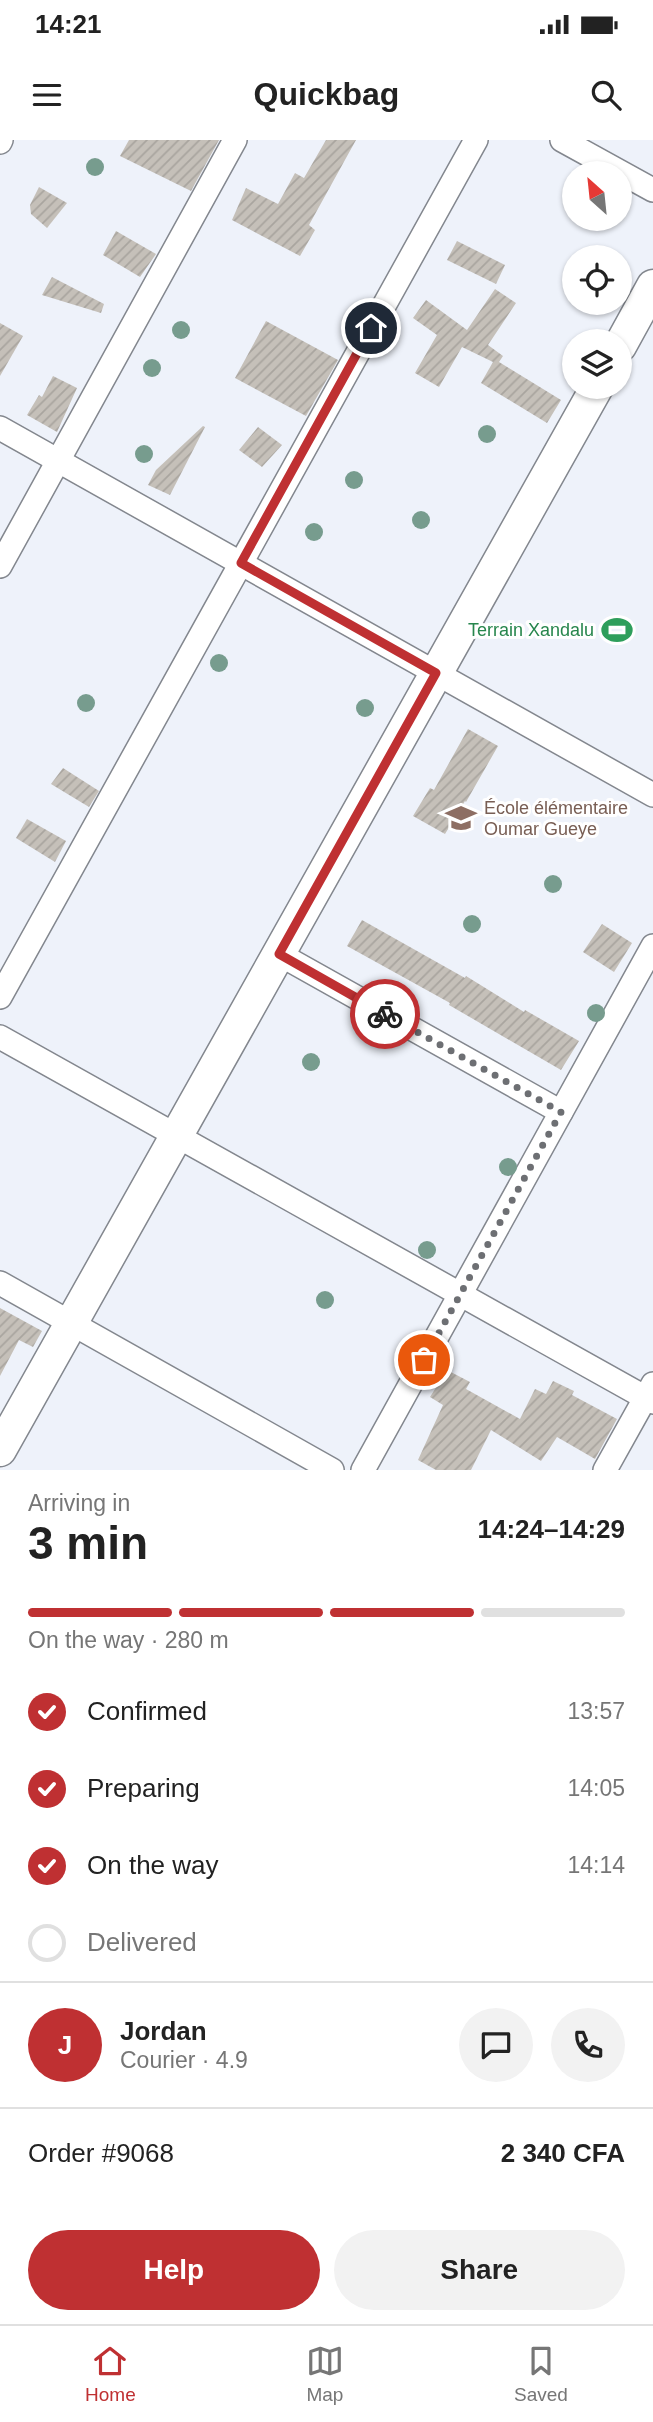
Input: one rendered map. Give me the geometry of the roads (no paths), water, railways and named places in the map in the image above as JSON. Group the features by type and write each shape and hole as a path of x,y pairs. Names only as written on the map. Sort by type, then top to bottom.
{"main road":[{"path":"629,329 653,286"},
{"path":"0,1450 590,399"}],"street":[{"path":"0,566 235,140"},
{"path":"0,997 476,140"},
{"path":"562,140 653,190"},
{"path":"0,428 653,795"},
{"path":"363,1470 653,946"},
{"path":"279,954 561,1112"},
{"path":"0,1037 461,1294 650,1395 605,1470"},
{"path":"0,1283 332,1470"}],"place":[{"name":"Terrain Xandalu","path":"617,630"},
{"name":"École élémentaire Oumar Gueye","path":"461,818"}]}
